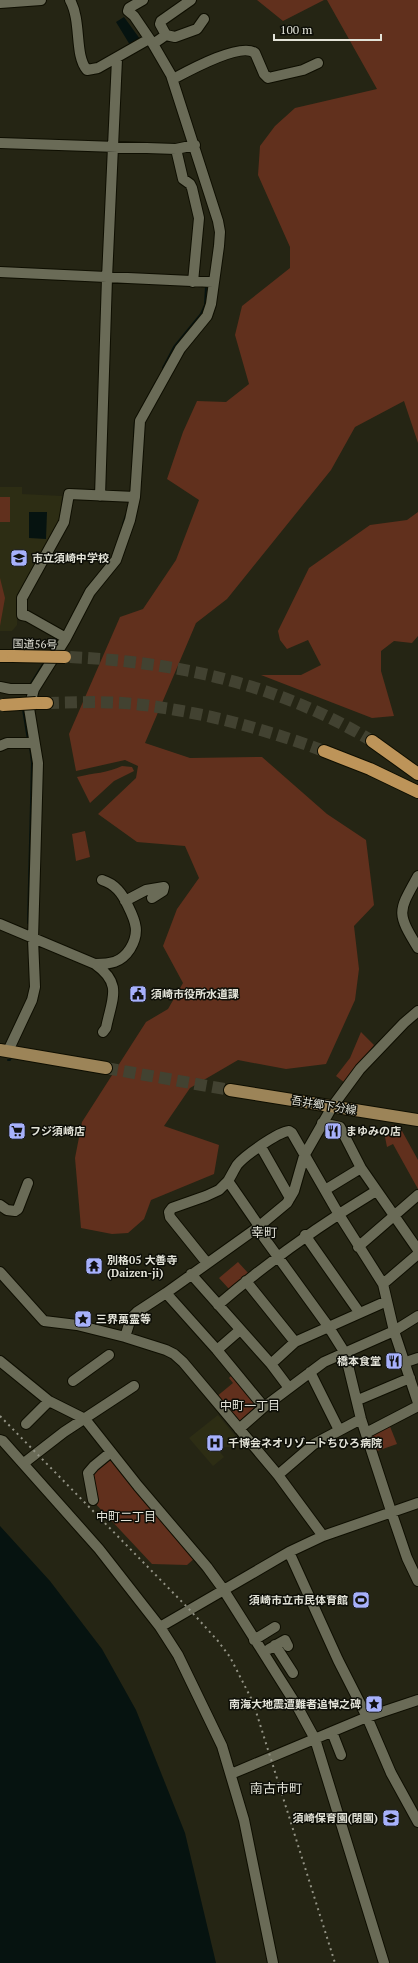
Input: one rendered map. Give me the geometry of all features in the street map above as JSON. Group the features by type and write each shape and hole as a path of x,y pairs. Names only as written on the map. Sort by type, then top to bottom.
{"highway":[{"name":"国道56号","path":"0,656 67,657"},
{"path":"2,705 41,703"},
{"path":"372,741 418,774"},
{"path":"324,751 370,769 417,792"}],"main road":[{"path":"4,1050 106,1068"},
{"name":"吾井郷下分線","path":"230,1090 418,1120"}],"street":[{"path":"0,3 40,0"},
{"path":"70,0 77,17 82,65 87,70 92,70 117,59 166,35 175,37 197,29 204,19"},
{"path":"4,1050 34,994 35,983 33,939 35,811 38,763 29,708 34,689 66,638 90,592 116,560 130,520 135,497 140,422 180,348 207,316 211,304 220,232 195,144 173,79 134,16 128,11 128,8 143,0"},
{"path":"166,35 160,24 161,21 191,0"},
{"path":"173,79 203,62 245,50 255,53 264,74 268,78 303,70 318,63"},
{"path":"100,496 112,148 117,59"},
{"path":"0,143 176,149 195,144"},
{"path":"176,149 183,179 190,184 192,188 199,218 193,282"},
{"path":"0,272 213,282"},
{"path":"66,638 27,616 22,615 22,598 64,522 70,494 135,497"},
{"path":"0,687 10,689 34,689"},
{"path":"0,746 7,743 34,743"},
{"path":"418,876 404,901 401,911 404,924 418,948"},
{"path":"95,964 109,964 122,959 136,937 136,926 126,901 113,884 102,880"},
{"path":"126,901 146,890 164,887 163,891 152,898"},
{"path":"0,924 95,964 104,971 113,983 106,1028 103,1032"},
{"path":"125,1337 131,1318 137,1312 258,1227 290,1198 304,1156 332,1107 360,1069 404,1023 418,1011"},
{"path":"322,1123 340,1127 361,1168 418,1250"},
{"path":"207,1263 170,1216 172,1208 219,1190 228,1181 238,1164 278,1135 289,1131 292,1133 358,1247 383,1284 394,1331 406,1362 418,1404 366,1433"},
{"path":"260,1147 290,1198"},
{"path":"325,1190 361,1168"},
{"path":"228,1181 276,1256 328,1326 346,1353 358,1400 361,1419 391,1511 418,1581"},
{"path":"0,1205 7,1210 15,1211 18,1209 28,1183"},
{"path":"218,1305 276,1256 338,1213 376,1191"},
{"path":"358,1247 418,1196"},
{"path":"306,1235 359,1312"},
{"path":"383,1284 418,1254"},
{"path":"0,1272 44,1321 77,1325 125,1337 174,1354 183,1362 278,1476 323,1536"},
{"path":"192,1274 271,1364 289,1388"},
{"path":"246,1281 295,1342"},
{"path":"166,1293 218,1350 264,1407"},
{"path":"271,1364 295,1342 359,1312 387,1301"},
{"path":"239,1429 264,1407 324,1362 394,1331 418,1316"},
{"path":"218,1350 240,1330"},
{"path":"73,1381 109,1355"},
{"path":"406,1362 418,1358"},
{"path":"0,1361 49,1401 85,1419 207,1567 223,1589 254,1640 294,1700 315,1739 384,1963"},
{"path":"310,1372 339,1430"},
{"path":"358,1400 410,1378"},
{"path":"24,1463 64,1432 134,1386"},
{"path":"26,1424 49,1401"},
{"path":"278,1476 314,1444 361,1419"},
{"path":"0,1440 3,1441 24,1463 99,1549 160,1627 178,1655 215,1730 231,1774 244,1820 273,1963"},
{"path":"93,1500 88,1473 111,1452"},
{"path":"160,1627 289,1552 323,1536 391,1511 418,1503"},
{"path":"289,1552 338,1660 367,1718 391,1773 418,1822"},
{"path":"254,1640 275,1627"},
{"path":"262,1652 285,1640 288,1646"},
{"path":"275,1645 292,1674"},
{"path":"231,1774 367,1718 418,1700"},
{"path":"332,1732 341,1755"}],"shaded area":[{"path":"257,0 324,0 283,21"},
{"path":"327,0 418,0 418,443 404,401 355,427 331,470 227,599 196,623 145,743 190,758 262,757 327,814 366,840 374,905 354,926 359,969 355,1000 326,1064 286,1069 238,1060 190,1088 164,1126 219,1145 214,1174 151,1200 144,1219 128,1233 112,1234 81,1228 75,1158 82,1122 146,1022 168,1009 183,983 163,946 177,909 199,878 185,846 137,842 98,814 136,778 138,766 125,760 76,771 69,734 120,617 143,609 176,560 199,500 167,479 183,432 197,401 226,402 249,384 235,335 242,306 290,268 290,247 258,175 260,146 275,126 295,108 377,89"},
{"path":"124,17 140,39 130,45 116,22"},
{"name":"市立須崎中学校","path":"0,487 22,487 22,494 62,496 59,523 18,594 17,625 12,631 0,631"},
{"path":"0,497 10,497 10,522 0,522"},
{"path":"29,512 47,512 46,539 29,538"},
{"path":"418,512 418,636 412,643 394,641 381,651 381,671 394,716 372,718 261,675 301,675 321,665 308,640 287,649 280,640 278,631 309,568 370,525 407,520"},
{"path":"0,578 5,598 0,626"},
{"path":"122,766 132,767 134,771 114,781 90,803 77,777 106,772"},
{"path":"85,831 90,857 76,861 72,834"},
{"path":"361,1032 374,1045 345,1083 336,1076 350,1058"},
{"path":"392,1125 402,1127 402,1131 418,1160 418,1189 393,1144 387,1147 385,1137"},
{"path":"238,1262 249,1274 230,1290 219,1278"},
{"path":"233,1374 260,1405 238,1424 216,1397 233,1383 229,1378"},
{"name":"千博会ネオリゾートちひろ病院","path":"218,1415 238,1439 234,1447 222,1447 219,1451 224,1457 213,1466 189,1438"},
{"path":"389,1424 397,1444 377,1451 371,1434"},
{"path":"111,1458 196,1557 187,1565 152,1564 93,1501 92,1475"},
{"path":"0,1526 50,1581 102,1649 136,1710 185,1833 216,1963 0,1963"}],"waterway":[{"path":"163,368 174,347 201,314 205,305 206,287"},
{"path":"133,456 135,421 156,382"},
{"path":"123,524 126,515"},
{"path":"86,589 99,574"},
{"path":"50,652 59,638"},
{"path":"30,685 45,661"},
{"path":"23,709 28,740"},
{"path":"28,923 32,763 30,747"},
{"path":"8,1060 10,1060 11,1057"}],"tunnel":[{"path":"70,657 149,664 226,680 264,691 301,705 337,721 372,741"},
{"path":"47,703 120,703 167,708 213,717 257,729 324,751"},
{"path":"106,1068 230,1090"}],"railway":[{"path":"0,1416 189,1609 218,1641 230,1657 253,1702 335,1963"}],"place":[{"name":"市立須崎中学校","path":"19,558"},
{"name":"須崎市役所水道課","path":"138,994"},
{"name":"フジ須崎店","path":"17,1131"},
{"name":"まゆみの店","path":"333,1131"},
{"name":"別格05 大善寺 (Daizen-ji)","path":"94,1266"},
{"name":"三界萬霊等","path":"83,1319"},
{"name":"橋本食堂","path":"394,1361"},
{"name":"千博会ネオリゾートちひろ病院","path":"215,1443"},
{"name":"須崎市立市民体育館","path":"361,1600"},
{"name":"南海大地震遭難者追悼之碑","path":"374,1704"},
{"name":"須崎保育園(閉園)","path":"391,1818"}],"district":[{"name":"幸町","path":"264,1232"},
{"name":"中町一丁目","path":"250,1405"},
{"name":"中町二丁目","path":"126,1516"},
{"name":"南古市町","path":"276,1788"}]}
